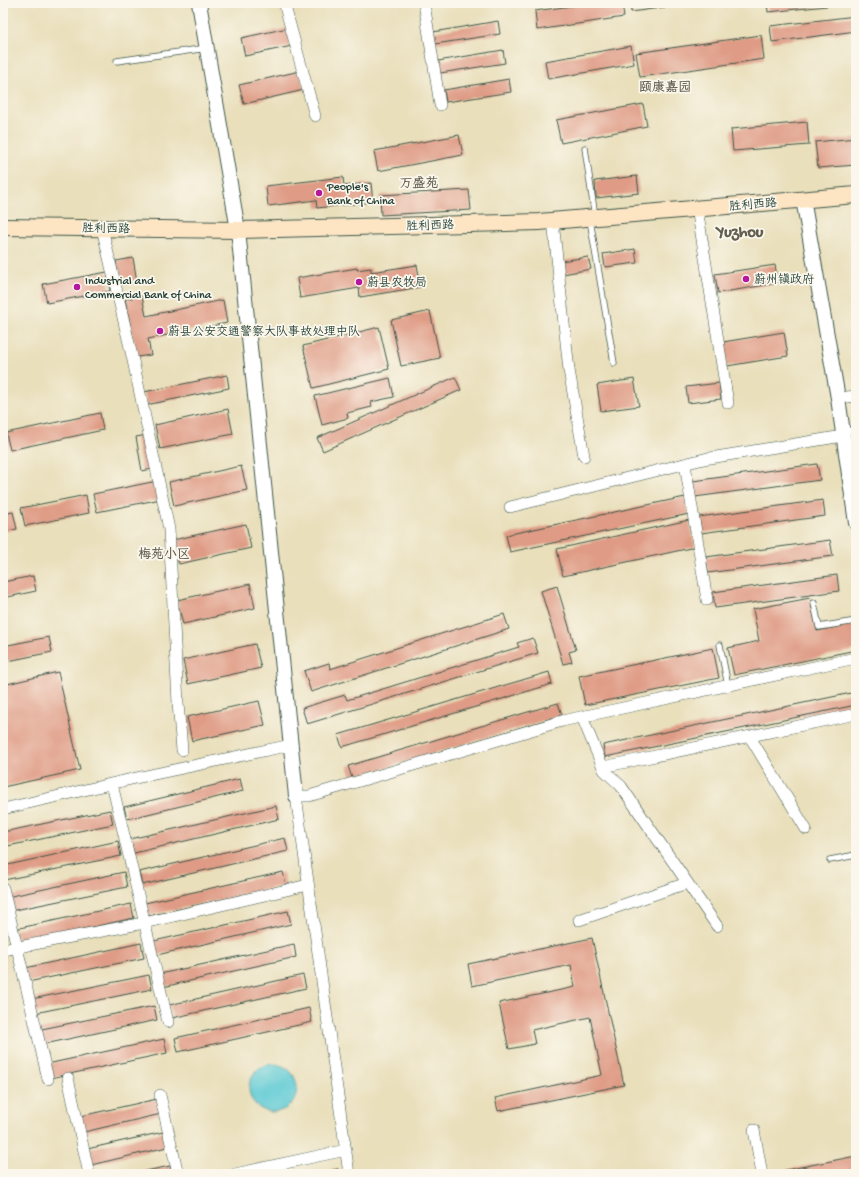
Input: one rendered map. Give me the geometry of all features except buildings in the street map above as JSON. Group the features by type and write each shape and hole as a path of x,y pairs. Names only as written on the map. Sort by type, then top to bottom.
{"main road":[{"name":"胜利西路","path":"3,227 238,230 553,221 856,195"}],"street":[{"path":"199,3 238,230 296,796 349,1174"},
{"path":"284,3 315,116"},
{"path":"424,3 440,105"},
{"path":"802,200 838,398 847,432 856,523"},
{"path":"697,208 728,403"},
{"path":"553,221 569,370 584,456"},
{"path":"102,228 132,356 169,529 182,750"},
{"path":"838,398 856,396"},
{"path":"510,507 704,459 847,432"},
{"path":"685,464 707,600"},
{"path":"296,796 309,796 562,721 856,658"},
{"path":"603,767 856,714"},
{"path":"582,717 604,770 621,786 717,926"},
{"path":"750,736 806,829"},
{"path":"3,809 291,745"},
{"path":"112,784 168,1022"},
{"path":"579,920 687,883"},
{"path":"3,950 144,923 308,885"},
{"path":"3,888 48,1079"},
{"path":"68,1078 89,1174"},
{"path":"160,1095 178,1174"},
{"path":"754,1130 762,1174"},
{"path":"235,1174 346,1150"}],"lane":[{"path":"117,61 207,48"},
{"path":"585,148 592,217 614,363"},
{"path":"814,603 819,627 856,621"},
{"path":"720,645 728,686"},
{"path":"830,860 856,855"}],"water":[{"path":"273,1064 282,1066 290,1071 295,1079 297,1088 295,1097 290,1105 282,1110 273,1112 264,1110 256,1105 251,1097 249,1088 251,1079 256,1071 264,1066"}],"place":[{"name":"People's Bank of China","path":"319,193"},
{"name":"蔚州镇政府","path":"746,279"},
{"name":"蔚县农牧局","path":"359,282"},
{"name":"Industrial and Commercial Bank of China","path":"77,287"},
{"name":"蔚县公安交通警察大队事故处理中队","path":"160,331"}],"district":[{"name":"颐康嘉园","path":"665,86"},
{"name":"万盛苑","path":"419,182"},
{"name":"Yuzhou","path":"740,230"},
{"name":"梅苑小区","path":"164,553"}]}
